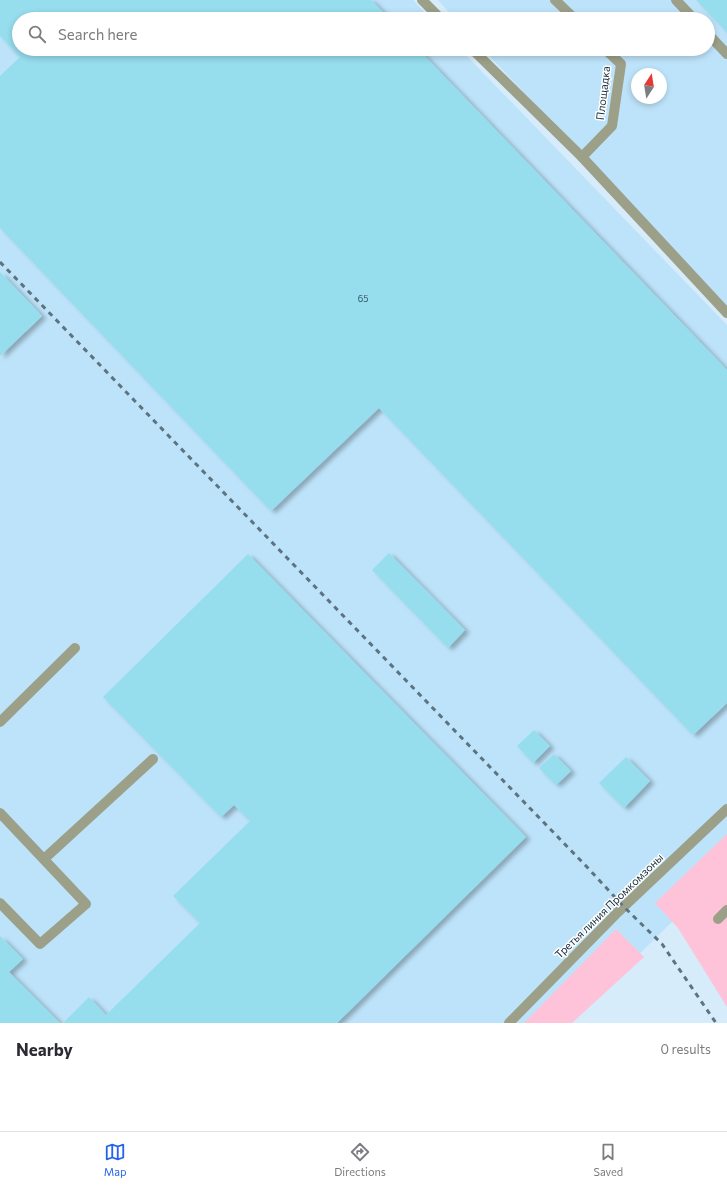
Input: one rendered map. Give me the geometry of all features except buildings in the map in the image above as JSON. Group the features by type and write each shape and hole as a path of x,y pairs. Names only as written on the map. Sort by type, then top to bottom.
{"lane":[{"path":"422,0 434,12"},
{"path":"555,0 568,12"},
{"path":"676,0 687,12"},
{"path":"715,41 727,54"},
{"path":"479,56 582,157 727,312"},
{"name":"Площадка","path":"582,157 612,126 620,64 612,56"},
{"path":"0,722 75,648"},
{"path":"44,859 153,759"},
{"name":"Третья линия Промкомзоны","path":"509,1023 618,912 727,809"},
{"path":"0,813 86,904 40,944 0,903"},
{"path":"718,919 727,910"}],"shaded area":[{"path":"0,0 413,0 424,12 12,12 12,56 467,56 727,325 727,868 569,1023 0,1023"},
{"path":"438,0 727,0 727,308 490,56 715,56 715,12 449,12"},
{"path":"727,834 727,1007 678,928 655,903"},
{"path":"616,929 644,957 572,1023 524,1023"}],"railway":[{"path":"0,262 587,867 624,907 662,944 716,1023"}]}
